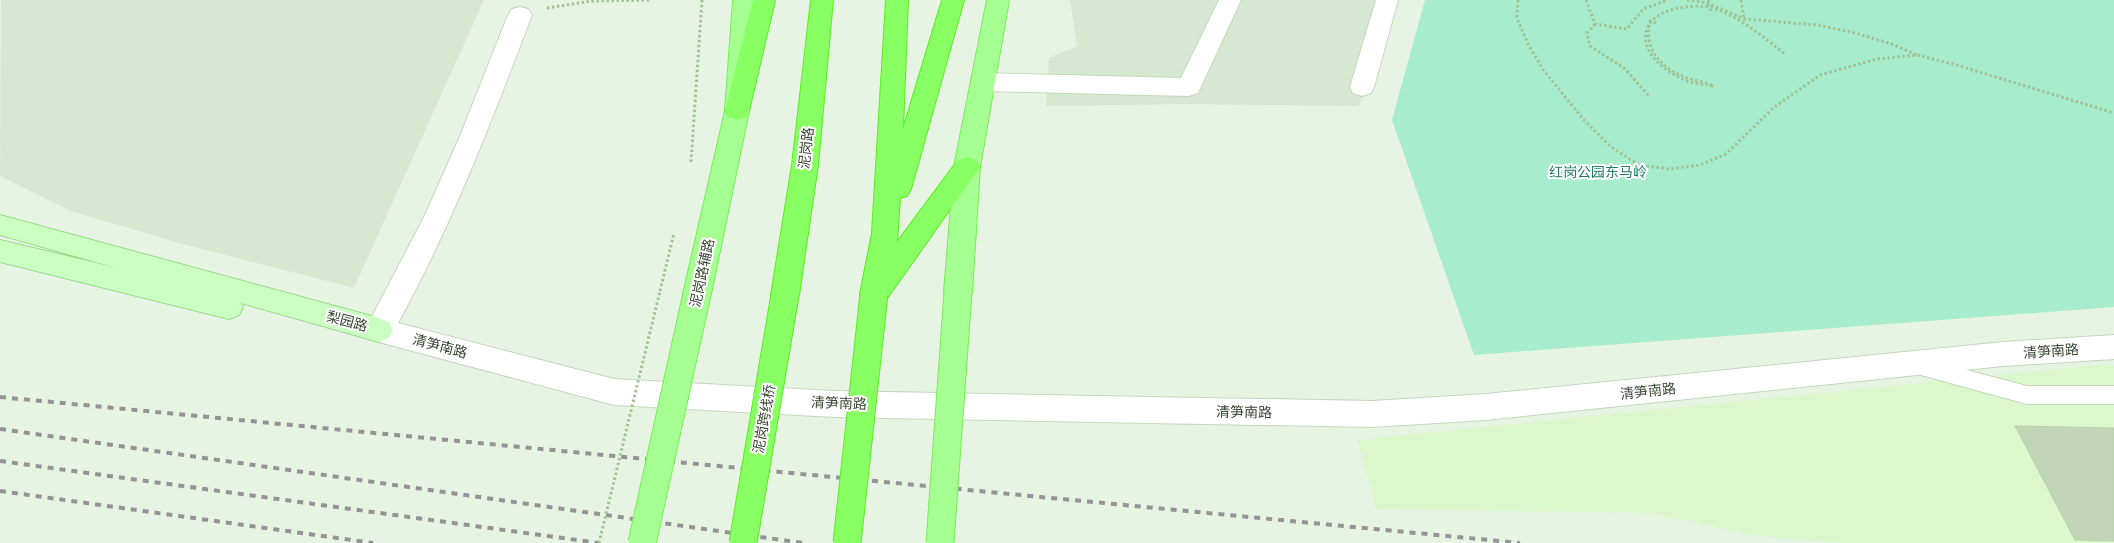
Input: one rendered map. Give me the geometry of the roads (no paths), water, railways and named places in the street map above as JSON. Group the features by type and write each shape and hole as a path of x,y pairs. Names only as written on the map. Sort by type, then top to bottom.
{"highway":[{"path":"737,111 764,0"},
{"name":"泥岗路","path":"785,295 805,166 822,0"},
{"path":"885,233 897,0"},
{"path":"847,543 874,294 885,233 953,0"},
{"path":"874,294 967,167"},
{"name":"泥岗跨线桥","path":"743,543 785,295"}],"main road":[{"name":"泥岗路辅路","path":"642,543 737,111 744,0"},
{"path":"940,543 967,167 998,0"}],"street":[{"path":"983,82 1189,87 1230,0"},
{"path":"1362,87 1387,0"},
{"path":"379,330 398,298 457,175 520,15"},
{"name":"梨园路","path":"0,225 379,330"},
{"name":"梨园路","path":"0,252 214,304 379,330"},
{"name":"清笋南路","path":"379,330 614,392 844,404 1372,414 1486,407 2003,354 2114,347"}],"lane":[{"path":"1911,364 2027,395 2114,395"}],"railway":[{"path":"0,397 1520,543"},
{"path":"0,429 803,543"},
{"path":"0,461 599,543"},
{"path":"0,491 373,543"}],"park label":[{"name":"红岗公园东马岭","path":"1598,172"}]}
